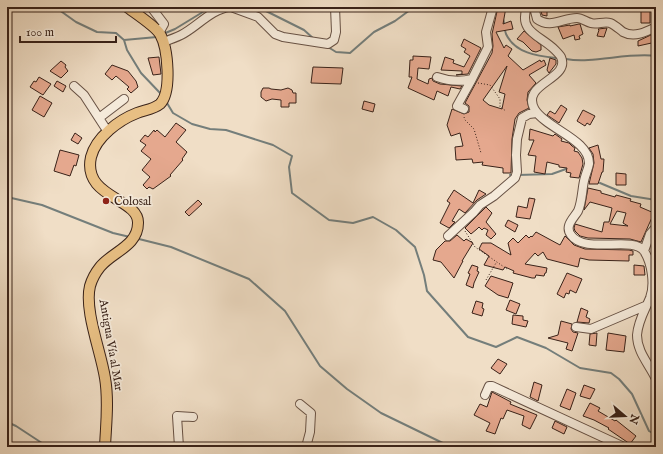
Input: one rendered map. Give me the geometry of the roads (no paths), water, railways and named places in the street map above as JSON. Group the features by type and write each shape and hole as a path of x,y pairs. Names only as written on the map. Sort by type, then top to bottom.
{"main road":[{"path":"128,7 161,37"},
{"name":"Antigua Vía al Mar","path":"105,447 107,392 92,322 89,299 90,286 94,275 101,266 130,243 135,235 138,222 137,215 132,210 101,190 91,172 90,164 94,149 108,132 121,121 160,104 167,89 168,78 161,37"}],"street":[{"path":"151,7 164,24 161,37 182,34 199,22 224,8 230,7 258,17 275,34 283,37 328,44 334,40 336,32 335,7"},
{"path":"464,110 457,107 457,105 488,47 486,32 493,7"},
{"path":"527,7 524,23 532,32 561,57 562,64 555,76 541,85 534,92 532,99 534,108 547,123 583,147 589,163 578,211 571,220 569,230 570,234 574,239 591,245 637,246 644,251 649,263 652,280 650,298 645,306 639,323 637,336 639,349 646,364 656,379"},
{"path":"534,7 537,19 544,23 560,22 577,18 592,24 604,22 611,24 625,33 633,34 641,34 656,27"},
{"path":"436,77 446,81 460,81 472,78"},
{"path":"74,86 84,95 108,132"},
{"path":"99,118 124,99"},
{"path":"448,236 480,205 494,196 515,178 517,172 516,139 522,118 529,114 537,113"},
{"path":"644,251 650,234 656,227"},
{"path":"576,326 591,329 645,306"},
{"path":"486,395 490,386 492,386 624,447"},
{"path":"300,404 311,413 310,432 306,447"},
{"path":"179,447 177,416 193,417"}],"waterway":[{"path":"55,7 76,22 97,32 116,33 124,40 127,50 141,73 161,94"},
{"path":"163,34 175,29 211,7"},
{"path":"255,7 304,30 314,39"},
{"path":"328,47 336,52 350,53 374,32 395,21 414,7"},
{"path":"485,7 489,11"},
{"path":"503,19 506,34 515,45 534,55 556,58"},
{"path":"124,40 157,37"},
{"path":"566,59 588,60 634,55 656,56"},
{"path":"167,103 173,113 192,124 210,129 226,130 273,145 292,156 289,167 292,193 329,220 353,223 373,217 396,230 415,247 424,275 427,291 468,337 496,347 517,337 546,348 580,368 611,373 619,379 632,394 649,431 656,435"},
{"path":"518,175 552,174 566,169"},
{"path":"600,183 631,196 656,200"},
{"path":"7,197 42,205 113,233 130,237"},
{"path":"139,239 171,247 249,279 285,311 320,366 347,389 381,413 451,447"},
{"path":"7,422 16,426 48,447"}],"place":[{"name":"Colosal","path":"106,201"}]}
